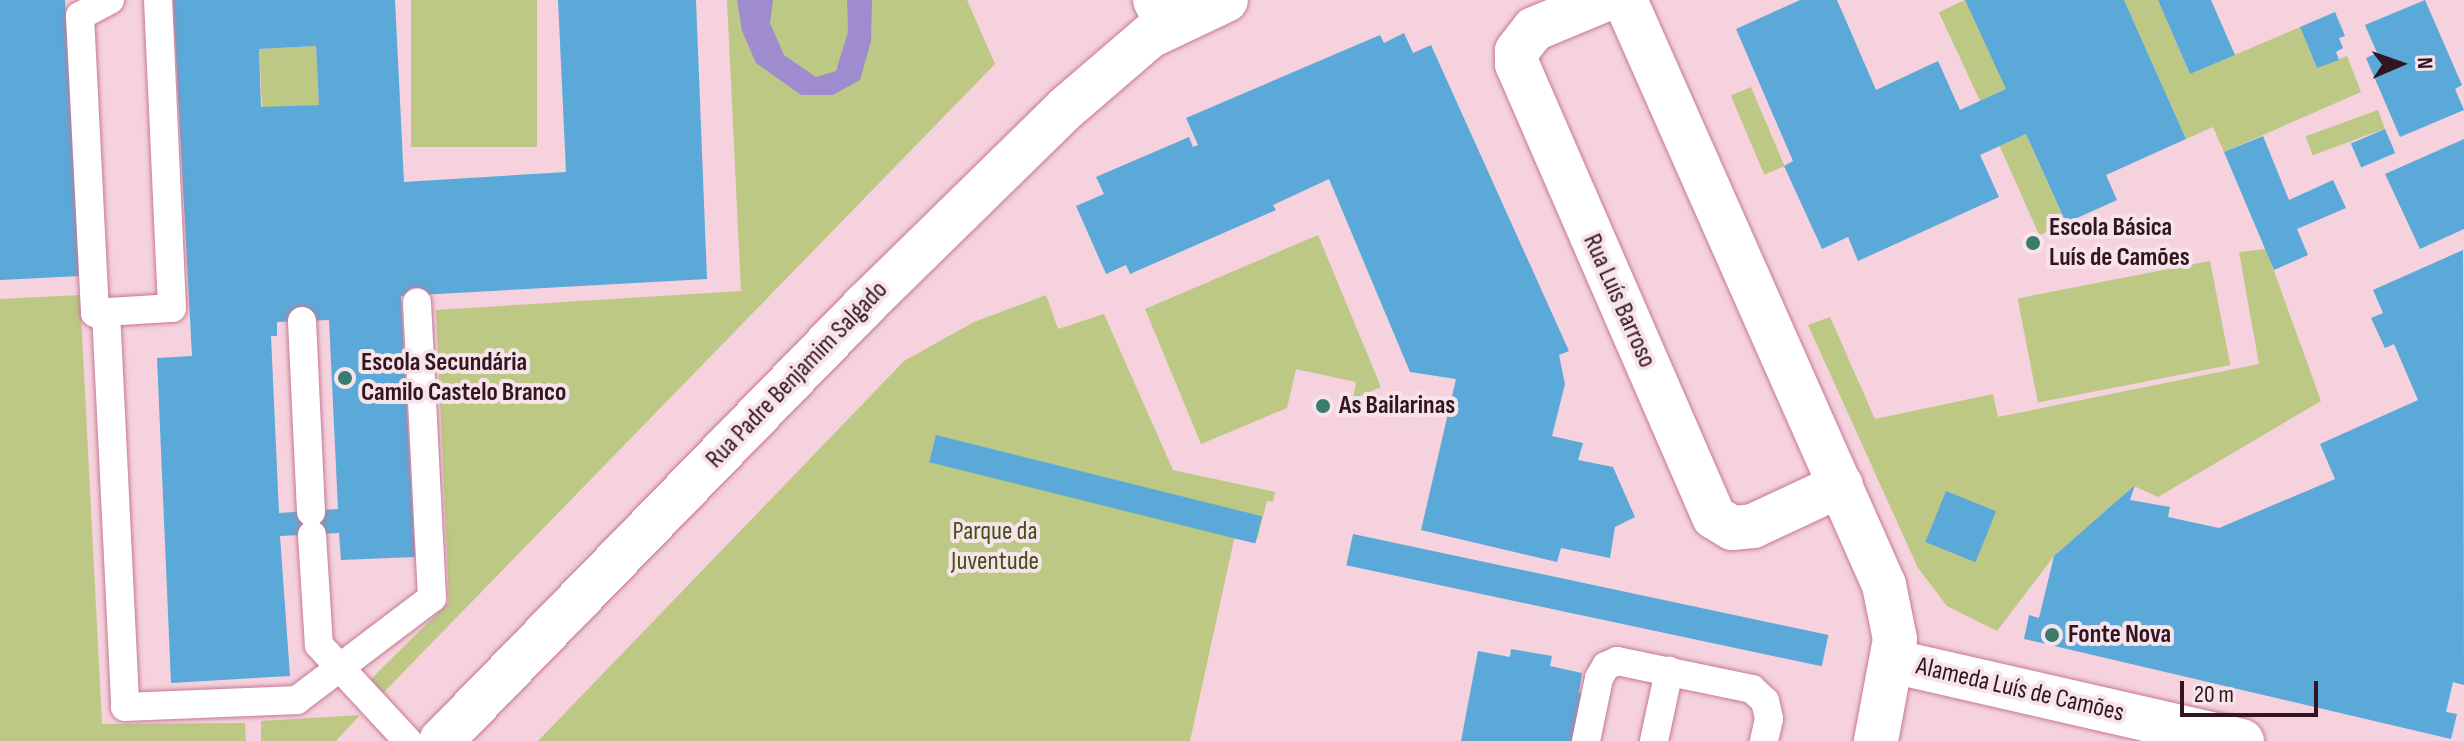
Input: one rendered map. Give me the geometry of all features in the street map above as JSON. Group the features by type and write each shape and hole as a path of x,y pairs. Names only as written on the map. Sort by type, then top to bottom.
{"street":[{"name":"Rua Padre Benjamim Salgado","path":"441,741 913,258 1162,12 1226,0"},
{"name":"Rua Luís Barroso","path":"1604,0 1534,29 1517,51 1517,64 1714,517 1732,528 1753,526 1841,485"},
{"path":"1625,0 1841,485 1892,614 1892,661 1876,741"},
{"name":"Alameda Luís de Camões","path":"1892,661 2242,741"}],"lane":[{"path":"110,0 80,16 95,313 172,308 158,0"},
{"path":"106,312 125,707 297,700 338,666 432,598 417,302"},
{"path":"302,321 319,645 408,741"},
{"path":"1586,741 1606,666 1617,661 1752,689 1765,701 1769,719 1764,741"},
{"path":"1654,741 1669,671"}],"green space":[{"path":"411,0 537,0 537,147 411,147"},
{"path":"727,0 967,0 995,64 383,693 370,680 449,602 436,310 741,291"},
{"path":"1965,0 2006,89 1980,101 1939,12"},
{"path":"2124,0 2158,0 2190,74 2300,27 2317,68 2347,56 2361,92 2224,152 2213,127 2186,139"},
{"path":"316,46 319,105 262,108 259,49"},
{"path":"1751,87 1785,166 1764,175 1731,96"},
{"path":"2378,110 2385,129 2312,155 2306,136"},
{"path":"2026,134 2066,224 2039,235 2000,146"},
{"path":"1318,235 1381,387 1353,399 1356,382 1296,369 1287,408 1201,444 1145,309"},
{"path":"2266,249 2321,401 2158,497 2134,486 2054,556 1997,631 1947,606 1918,568 1808,325 1830,317 1875,419 1993,394 1998,417 2259,364 2239,252"},
{"path":"2210,261 2230,365 2038,402 2018,298"},
{"path":"80,295 102,724 245,723 246,741 0,741 0,299"},
{"name":"Parque da Juventude","path":"1046,295 1058,329 1104,314 1173,470 1275,492 1273,502 1267,501 1257,540 1235,535 1190,741 538,741 904,361 974,322"},
{"path":"360,715 336,741 261,741 261,721"}],"shaded area":[{"path":"737,0 773,0 770,23 784,55 816,77 836,71 848,32 847,0 872,0 871,41 860,80 833,95 801,95 756,63 742,31"}],"building":[{"path":"0,0 65,0 80,276 0,280"},
{"path":"173,0 395,0 404,182 566,172 558,0 696,0 707,279 401,296 415,557 341,560 339,533 280,536 290,676 171,683 157,358 192,356","holes":["316,46 319,105 261,107 259,49","329,320 338,509 279,513 271,336 277,336 277,322"]},
{"path":"1800,0 1837,0 1876,90 1938,61 1960,110 2006,89 1965,0 2124,0 2186,139 2106,175 2117,200 2066,223 2026,134 1980,155 1999,197 1858,261 1848,237 1822,249 1784,166 1793,161 1736,29"},
{"path":"2158,0 2211,0 2235,55 2190,74"},
{"path":"2425,0 2462,85 2455,89 2464,110 2400,137 2366,58 2377,53 2365,25"},
{"path":"2335,12 2345,36 2339,38 2343,48 2336,52 2339,60 2317,68 2300,27"},
{"path":"1404,33 1413,53 1431,45 1569,351 1559,355 1565,384 1552,436 1583,443 1578,460 1613,467 1635,517 1615,527 1610,558 1561,548 1557,562 1421,530 1456,379 1410,372 1329,179 1273,205 1276,210 1130,274 1126,265 1106,274 1076,206 1104,194 1096,177 1189,137 1193,147 1198,145 1186,118 1380,35 1384,43"},
{"path":"2385,129 2395,153 2361,167 2351,143"},
{"path":"2263,136 2289,200 2333,180 2346,208 2297,229 2308,255 2274,270 2224,152"},
{"path":"2464,139 2464,229 2420,249 2385,174"},
{"path":"2463,250 2464,685 2453,682 2446,712 2457,714 2451,739 2024,639 2029,615 2039,618 2054,556 2135,485 2130,500 2170,507 2168,517 2219,528 2335,479 2320,444 2418,400 2394,344 2385,348 2371,318 2383,313 2373,290"},
{"path":"936,435 1262,516 1255,543 929,462"},
{"path":"1946,491 1996,511 1975,562 1925,542"},
{"path":"1353,534 1828,635 1822,666 1346,565"},
{"path":"1511,649 1552,656 1550,666 1582,673 1579,693 1587,694 1577,741 1461,741 1478,651 1510,657"}],"place":[{"name":"Escola Básica Luís de Camões","path":"2033,243"},
{"name":"Escola Secundária Camilo Castelo Branco","path":"345,378"},
{"name":"As Bailarinas","path":"1323,406"},
{"name":"Fonte Nova","path":"2052,635"}]}
